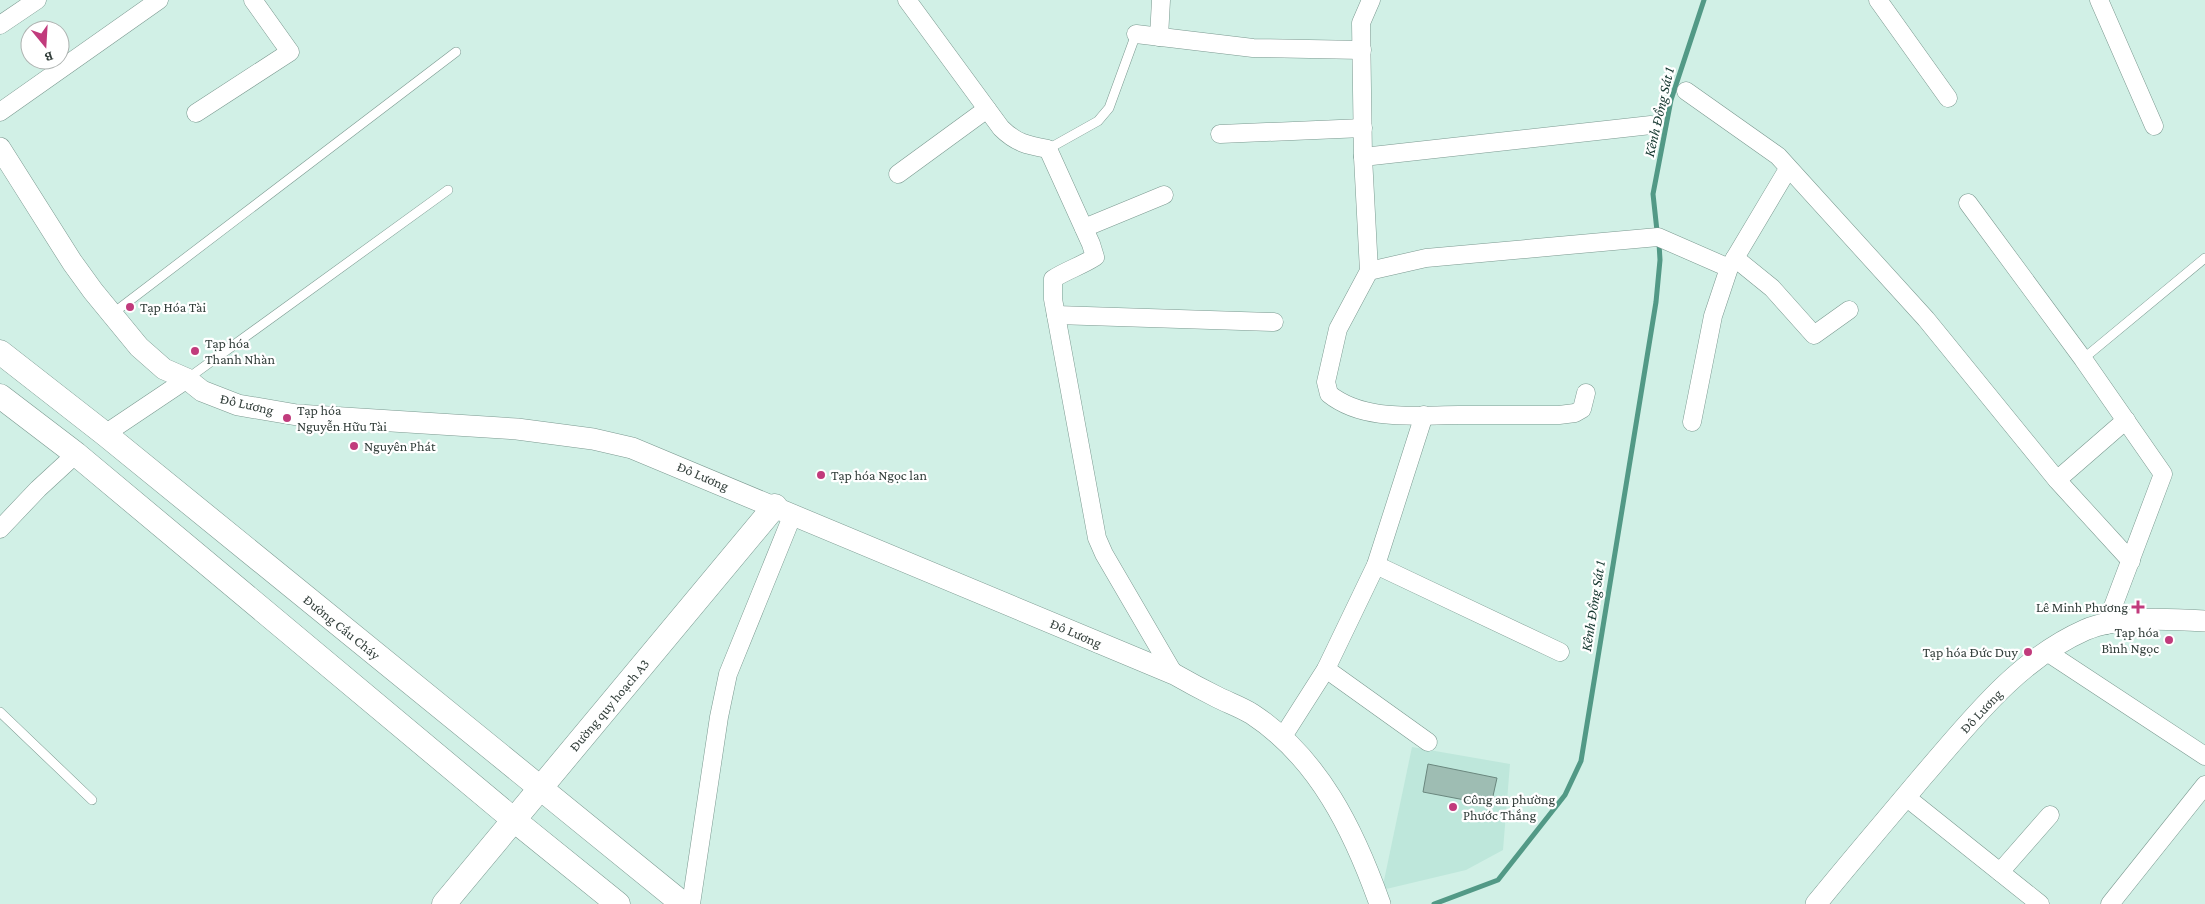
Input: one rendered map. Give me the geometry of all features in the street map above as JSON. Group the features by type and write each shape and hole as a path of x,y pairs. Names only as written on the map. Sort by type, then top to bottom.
{"main road":[{"name":"Đường Cầu Cháy","path":"0,352 105,434 683,904"},
{"path":"0,396 76,454 514,820 618,904"},
{"name":"Đường quy hoạch A3","path":"444,904 540,788 784,510"}],"street":[{"path":"0,25 37,0"},
{"path":"0,112 159,0"},
{"path":"196,113 290,52 252,0"},
{"path":"907,0 987,109 1012,139 1025,145 1048,150 1084,228 1094,257 1083,266 1068,269 1053,280 1053,299 1097,538 1117,578 1174,674"},
{"path":"1159,37 1161,0"},
{"path":"1377,0 1371,0 1361,23 1363,157 1369,271 1338,329 1326,382 1329,394 1347,405 1368,412 1424,415 1575,413 1582,409 1586,393"},
{"path":"1878,0 1948,98"},
{"path":"2099,0 2154,126"},
{"path":"1136,34 1253,48 1362,50"},
{"path":"1686,90 1778,156 1926,319 2057,480 2130,561"},
{"path":"898,174 987,109"},
{"path":"1363,157 1651,125"},
{"path":"1220,134 1363,128"},
{"name":"Đô Lương","path":"0,148 72,262 139,347 164,369 187,379 202,391 216,398 260,410 517,429 592,438 632,448 1174,674 1252,714 1282,738 1316,773 1342,812 1354,836 1380,904"},
{"path":"1692,422 1714,316 1732,263 1788,169"},
{"path":"1084,228 1164,195"},
{"path":"1968,203 2083,359 2163,474 2106,625"},
{"path":"1369,271 1426,258 1658,237 1732,263 1772,288 1814,335 1848,310"},
{"path":"1056,315 1274,322"},
{"path":"105,434 187,379"},
{"path":"1282,738 1326,669 1376,564 1424,415"},
{"path":"2057,480 2126,420"},
{"path":"0,528 76,454"},
{"path":"691,904 719,717 728,674 784,510"},
{"path":"1376,564 1560,652"},
{"name":"Đô Lương","path":"1816,904 1976,715 2018,673 2047,652 2086,630 2127,621 2205,621"},
{"path":"2047,652 2205,756"},
{"path":"1326,669 1428,742"},
{"path":"2110,904 2205,785"},
{"path":"1906,797 2000,872 2032,902"},
{"path":"2000,872 2050,815"}],"lane":[{"path":"1048,150 1098,122 1109,108 1136,34"},
{"path":"112,314 456,52"},
{"path":"187,379 448,190"},
{"path":"2083,359 2205,258"},
{"path":"0,712 92,800"}],"shaded area":[{"name":"Công an phường Phước Thắng","path":"1412,747 1510,764 1503,850 1466,870 1382,890"}],"building":[{"path":"1428,764 1497,778 1491,805 1423,792"}],"waterway":[{"name":"Kênh Đồng Sát 1","path":"1657,231 1653,194 1671,100 1704,0"},
{"name":"Kênh Đồng Sát 1","path":"1434,904 1498,880 1565,795 1581,761 1656,302 1660,260 1659,243"}],"place":[{"name":"Tạp Hóa Tài","path":"130,307"},
{"name":"Tạp hóa Thanh Nhàn","path":"195,351"},
{"name":"Tạp hóa Nguyễn Hữu Tài","path":"287,418"},
{"name":"Nguyên Phát","path":"354,446"},
{"name":"Tạp hóa Ngọc lan","path":"821,475"},
{"name":"Lê Minh Phương","path":"2138,607"},
{"name":"Tạp hóa Bình Ngọc","path":"2169,640"},
{"name":"Tạp hóa Đức Duy","path":"2028,652"},
{"name":"Công an phường Phước Thắng","path":"1453,807"}]}
